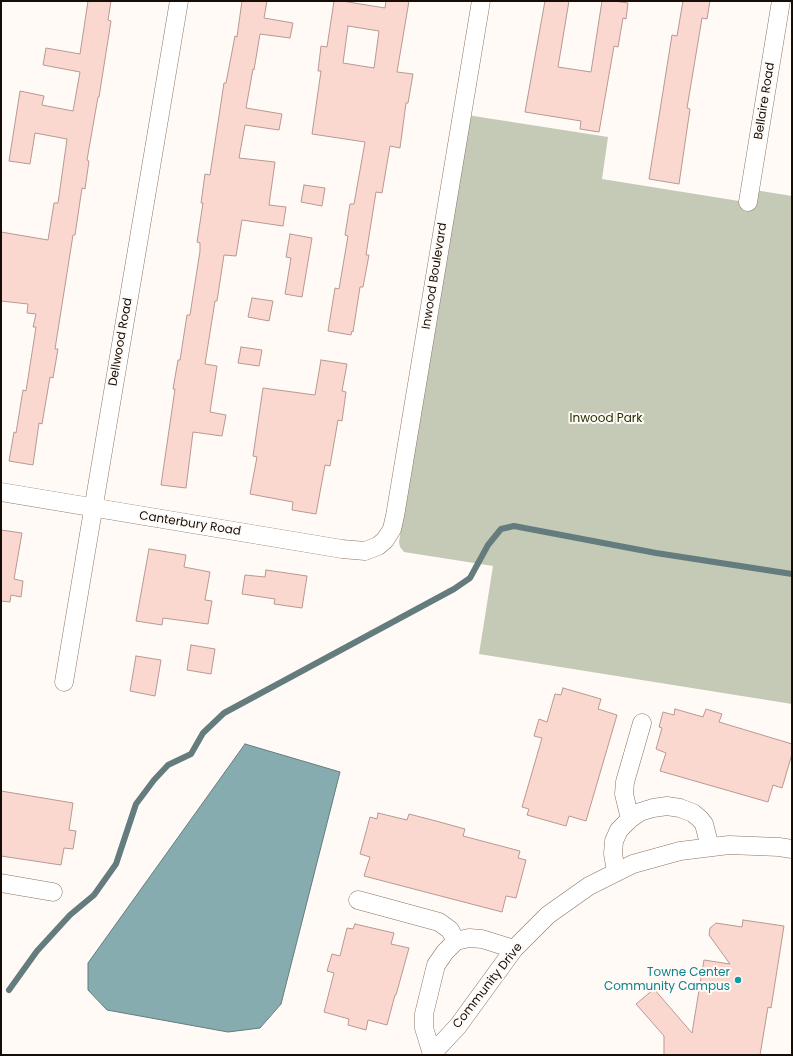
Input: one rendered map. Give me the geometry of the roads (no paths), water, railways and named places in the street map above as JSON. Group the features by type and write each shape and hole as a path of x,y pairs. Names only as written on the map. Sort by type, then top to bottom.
{"street":[{"name":"Dellwood Road","path":"64,682 179,1"},
{"name":"Inwood Boulevard","path":"378,546 390,534 395,516 481,1"},
{"name":"Bellaire Road","path":"748,202 781,1"},
{"name":"Canterbury Road","path":"1,492 342,549 365,551 378,546"},
{"path":"630,819 624,794 625,782 642,723"},
{"path":"616,872 613,854 614,841 619,830 640,812 653,808 667,806 680,808 693,813 704,824 710,847"},
{"name":"Community Drive","path":"432,1055 458,1026 514,949 548,915 589,886 633,864 680,851 729,845 792,849"},
{"path":"1,883 53,892"},
{"path":"358,900 439,922 450,930 456,941"},
{"path":"432,1055 424,1028 424,1014 436,965 445,952 456,941 469,938 482,938 514,949"}],"water":[{"path":"245,744 340,772 281,1004 260,1028 228,1032 107,1010 88,990 88,963"}],"waterway":[{"path":"9,990 37,951 70,915 94,895 116,864 136,804 154,780 168,765 191,754 203,733 224,713 454,589 470,578 488,545 501,529 514,526 656,553 792,574"}],"place":[{"name":"Towne Center Community Campus","path":"738,980"}],"park label":[{"name":"Inwood Park","path":"606,419"}]}
